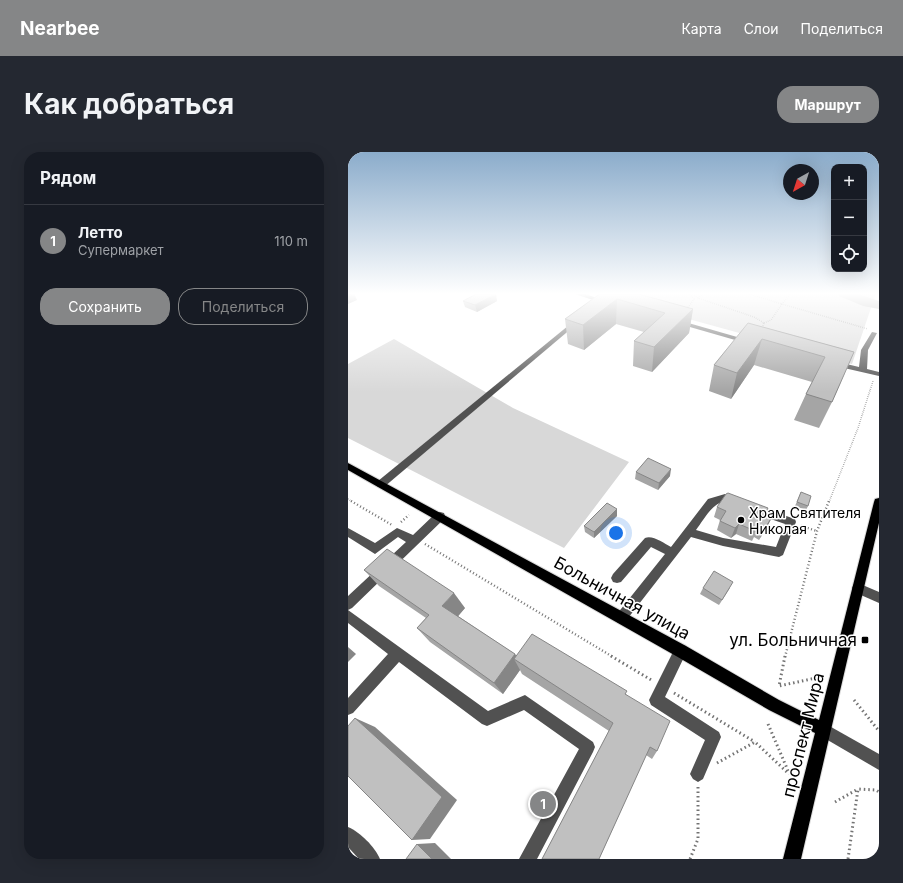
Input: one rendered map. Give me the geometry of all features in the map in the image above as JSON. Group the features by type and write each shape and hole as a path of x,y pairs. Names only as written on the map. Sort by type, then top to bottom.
{"main road":[{"name":"Больничная улица","path":"348,466 681,651 774,705 824,730"},
{"name":"проспект Мира","path":"792,859 879,502"}],"street":[{"path":"382,484 571,326"},
{"path":"693,326 756,344"},
{"path":"865,371 862,360 866,344 874,333"},
{"path":"824,361 877,374"},
{"path":"621,618 712,502 725,498 791,522 779,552 723,542 689,532"},
{"path":"348,604 440,516"},
{"path":"348,532 375,549 397,532 415,540"},
{"path":"617,578 649,541 673,553"},
{"path":"858,588 879,598"},
{"path":"348,616 487,719 525,702 588,747 528,859"},
{"path":"681,651 656,700 714,737 698,774"},
{"path":"348,708 398,653"},
{"name":"Больничная улица","path":"824,730 879,762"},
{"path":"348,835 371,859"}],"path":[{"path":"761,330 763,326"},
{"path":"857,326 871,330 874,333"},
{"path":"816,678 779,686 789,638 817,531 858,428 877,374"},
{"path":"348,499 396,527"},
{"path":"400,523 409,515"},
{"path":"791,522 817,531"},
{"path":"415,540 755,742 789,774 768,724"},
{"path":"854,700 879,731"},
{"path":"690,859 698,839 698,774 755,742"},
{"path":"835,802 858,789 876,790 879,792"},
{"path":"848,859 858,789"}],"shaded area":[{"path":"714,326 865,326 852,364"},
{"path":"394,339 513,408 629,462 564,548 348,438 348,364"}],"building":[{"path":"651,326 676,326 654,347 634,341"},
{"path":"746,326 759,326 854,352 832,402 806,394 825,357 762,339 737,373 714,365"},
{"path":"648,458 671,469 659,483 636,472"},
{"path":"801,492 811,496 808,506 797,502"},
{"path":"728,493 768,508 766,512 773,515 764,530 759,528 756,532 739,524 735,528 720,521 726,511 717,507"},
{"path":"607,503 617,509 594,532 584,526"},
{"path":"387,549 454,593 442,606 515,654 494,683 417,628 429,615 364,570"},
{"path":"714,571 733,582 722,600 703,588"},
{"path":"532,634 627,691 625,694 670,721 657,751 650,747 599,859 542,859 613,723 514,659"},
{"path":"355,718 442,797 412,840 348,776 348,726"},
{"path":"417,844 432,859 406,859"}],"place":[{"name":"Храм Святителя Николая","path":"741,520"},
{"name":"ул. Больничная","path":"865,640"},
{"name":"Летто","path":"543,804"}]}
